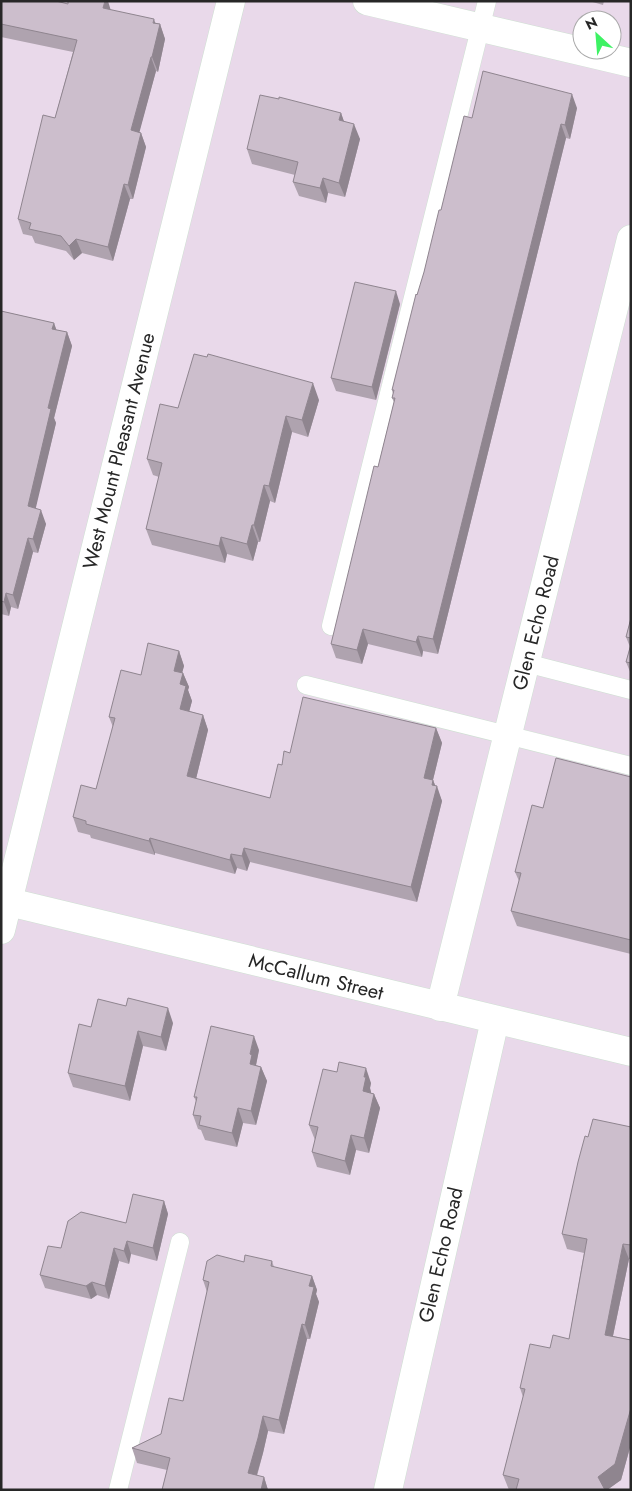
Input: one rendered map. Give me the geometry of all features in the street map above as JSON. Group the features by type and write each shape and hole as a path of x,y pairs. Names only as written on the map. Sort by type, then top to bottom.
{"street":[{"name":"West Mount Pleasant Avenue","path":"1,930 5,901 231,1"},
{"path":"367,1 631,63"},
{"name":"Glen Echo Road","path":"440,1007 631,239"},
{"name":"McCallum Street","path":"5,901 631,1052"},
{"name":"Glen Echo Road","path":"388,1490 495,1020"}],"lane":[{"path":"331,626 487,1"},
{"path":"526,663 631,690"},
{"path":"306,685 631,766"},
{"path":"118,1490 180,1242"}],"building":[{"path":"1,1 56,1 68,4 68,1 105,1 103,8 154,19 153,23 160,24 131,130 141,133 128,185 124,184 108,247 76,239 69,246 61,236 29,229 31,223 18,219 43,115 55,118 77,40 1,24"},
{"path":"483,71 572,94 565,125 561,124 433,639 418,636 416,642 363,629 357,650 331,644 374,466 378,467 395,398 392,398 394,390 392,390 416,294 424,272 439,210 441,210 464,116 472,118"},
{"path":"260,95 279,99 279,97 341,113 339,120 354,124 339,183 323,178 320,188 293,182 298,162 247,149"},
{"path":"355,282 396,291 372,387 331,378"},
{"path":"1,311 54,323 52,329 67,332 48,408 51,409 28,506 41,510 33,539 28,538 13,595 6,593 4,602 1,601"},
{"path":"194,354 207,357 208,354 313,383 302,420 286,416 269,486 264,485 247,544 221,537 219,546 146,529 162,463 147,459 160,404 178,408"},
{"path":"631,618 631,638 626,637"},
{"path":"148,643 179,651 174,671 183,673 180,684 186,686 180,709 203,715 187,776 270,798 278,764 282,765 284,751 290,753 303,697 436,728 424,778 433,780 432,785 437,786 411,887 244,848 242,856 231,854 230,860 150,838 149,841 86,824 86,821 73,817 81,785 96,789 115,718 109,717 121,670 141,675"},
{"path":"631,644 631,663 626,662"},
{"path":"556,758 631,777 631,940 511,911 521,873 515,872 532,805 543,808"},
{"path":"128,998 168,1008 161,1037 138,1031 125,1086 68,1073 79,1024 91,1027 98,999 126,1006"},
{"path":"211,1026 254,1036 250,1064 261,1067 251,1111 238,1108 232,1133 199,1125 201,1116 193,1115 197,1097 194,1097"},
{"path":"339,1062 366,1068 363,1091 374,1094 364,1138 351,1135 345,1161 312,1152 318,1127 309,1125 323,1069 337,1072"},
{"path":"593,1119 631,1127 631,1245 623,1244 605,1335 631,1340 631,1408 615,1464 598,1477 605,1490 516,1490 519,1479 503,1475 525,1389 520,1388 530,1344 550,1348 553,1335 569,1339 587,1239 562,1234 585,1136 588,1137"},
{"path":"133,1194 164,1201 153,1248 127,1241 124,1251 114,1248 105,1286 92,1282 86,1286 40,1275 48,1246 61,1248 68,1221 81,1212 126,1223"},
{"path":"217,1255 244,1262 245,1255 272,1261 271,1266 312,1276 309,1286 314,1287 305,1325 302,1324 279,1420 263,1416 248,1473 264,1477 261,1490 162,1490 170,1458 132,1448 161,1434 169,1398 183,1401 209,1282 203,1280 207,1261"}]}
